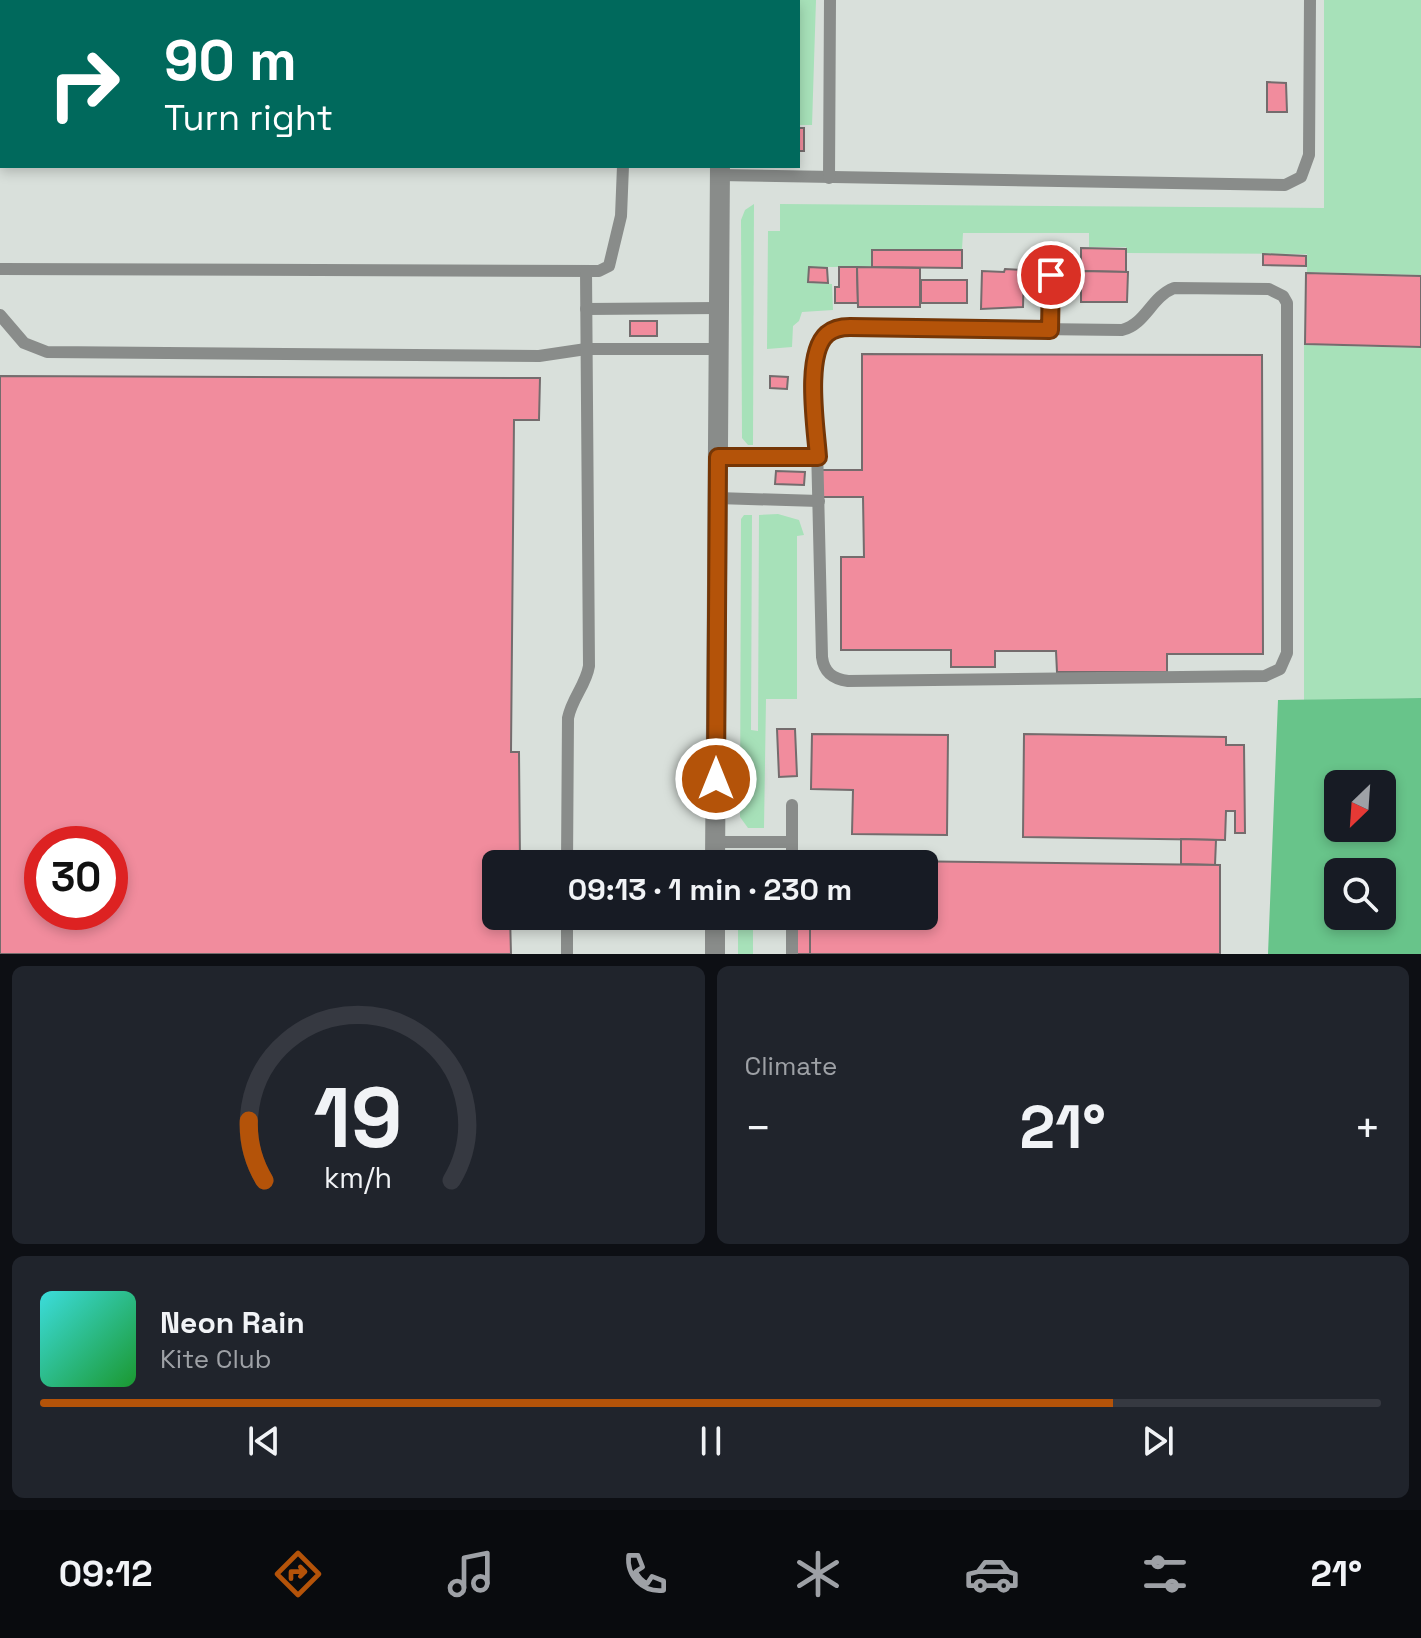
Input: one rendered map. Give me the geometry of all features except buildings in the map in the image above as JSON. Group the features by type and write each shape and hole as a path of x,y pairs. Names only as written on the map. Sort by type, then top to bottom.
{"street":[{"path":"715,850 720,171"},
{"path":"715,930 715,954"}],"lane":[{"path":"829,178 830,0"},
{"path":"720,171 829,178 1274,185 1294,182 1305,170 1309,155 1310,0"},
{"path":"0,269 605,269 611,262 621,209 623,168"},
{"path":"1050,330 1052,247"},
{"path":"567,850 568,718 589,666 586,271"},
{"path":"1174,288 1269,289 1283,296 1288,310 1287,653 1285,662 1274,673 1265,676 848,681 836,679 826,671 822,657 815,362 820,342 831,330 850,327 1050,330 1113,331 1130,328 1143,318 1160,296 1174,288"},
{"path":"586,309 719,308"},
{"path":"0,315 24,343 47,352 539,356 586,349 718,349"},
{"path":"718,457 818,457"},
{"path":"717,498 819,501"},
{"path":"792,805 792,850"},
{"path":"715,842 792,842"},
{"path":"567,930 567,954"},
{"path":"792,930 792,954"}],"green space":[{"path":"800,0 816,0 812,125 800,125"},
{"path":"1324,0 1421,0 1421,275 1307,272 1307,254 1127,253 1126,247 1089,247 1089,233 963,233 962,249 873,249 872,267 809,267 808,283 832,284 833,310 802,312 793,326 792,347 767,349 768,231 780,231 780,204 1324,208"},
{"path":"754,204 753,445 748,445 742,438 741,220 745,210"},
{"path":"1304,345 1421,348 1421,698 1304,700"},
{"path":"778,514 799,520 804,535 797,536 797,699 766,699 764,828 748,828 740,817 741,519 744,515 752,515 751,730 758,731 759,515"},
{"path":"1421,698 1421,954 1268,954 1278,700"},
{"path":"738,930 753,930 753,954 738,954"}],"route":[{"path":"716,779 718,457 818,457 816,351 831,330 840,327 1050,330 1051,275"}]}
